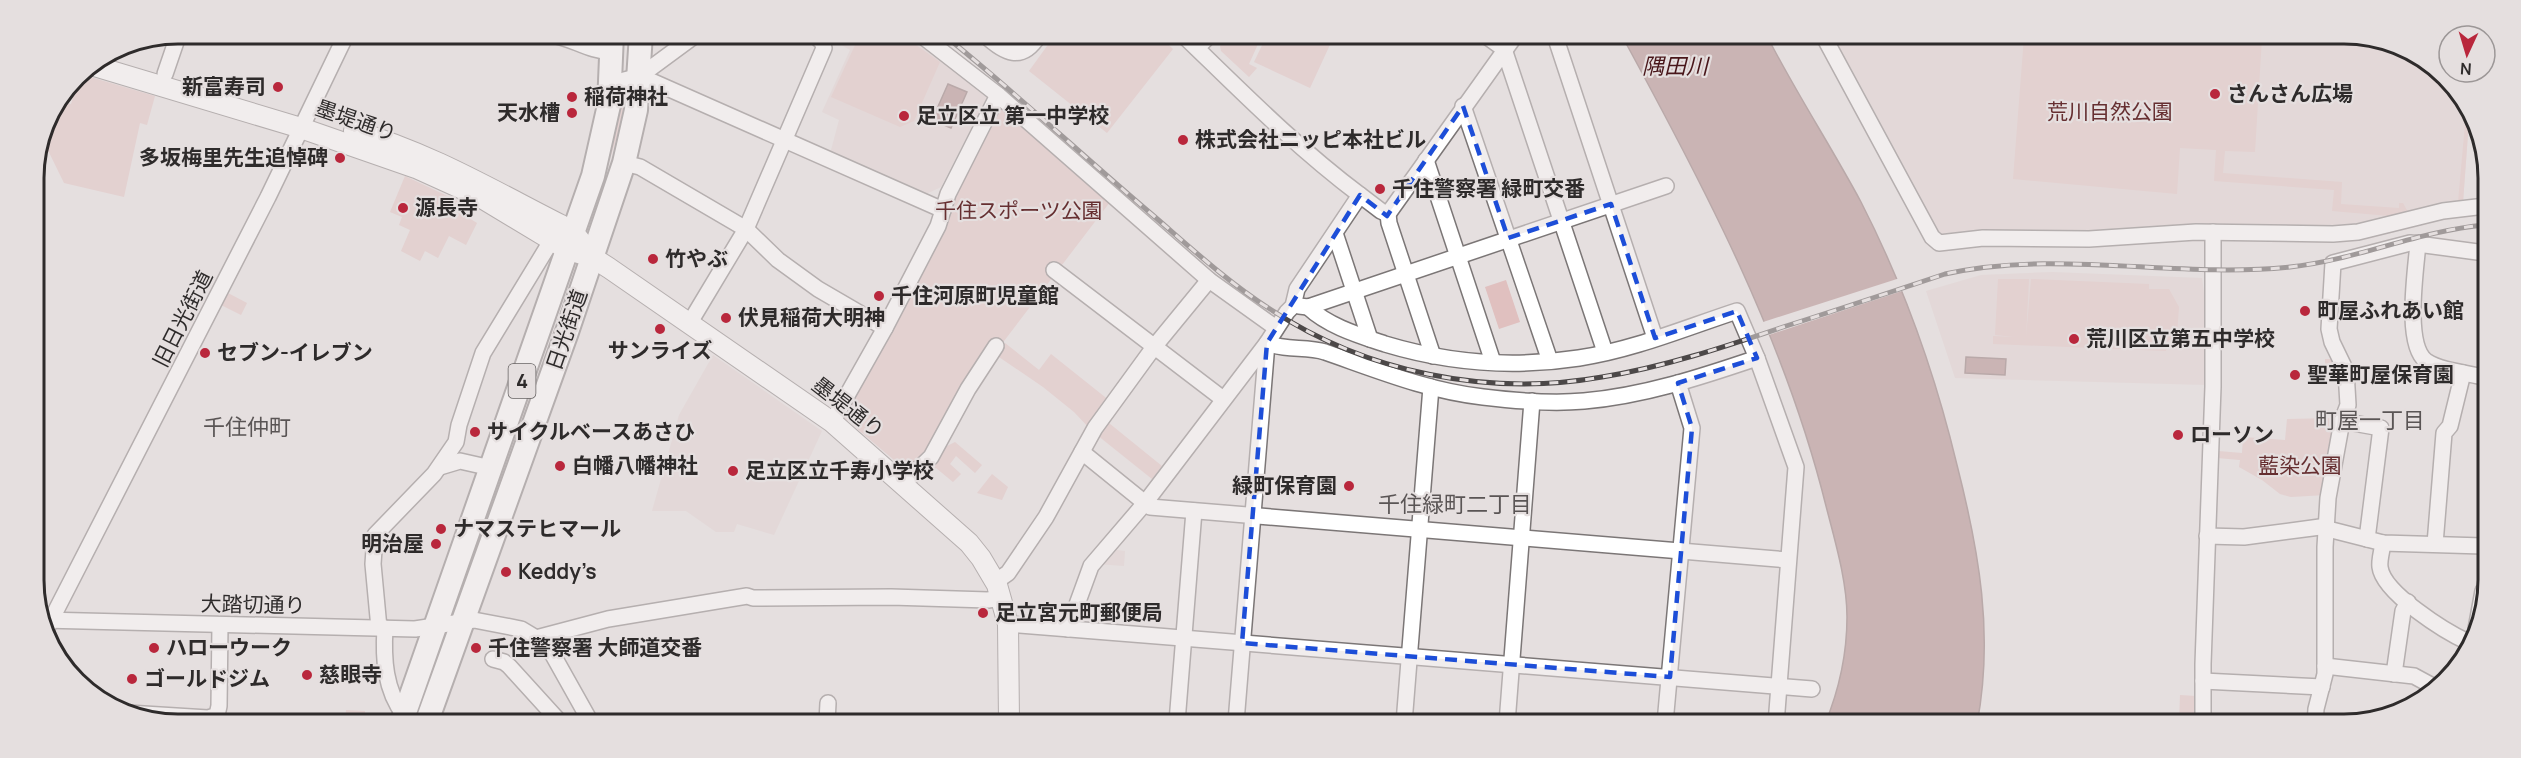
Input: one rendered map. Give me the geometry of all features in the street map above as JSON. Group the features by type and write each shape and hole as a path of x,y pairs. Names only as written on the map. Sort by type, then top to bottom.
{"highway":[{"name":"日光街道","path":"404,714 491,468 564,237 604,135 609,105 612,44"},
{"name":"日光街道","path":"430,714 567,332 624,162 636,110 641,44"}],"main road":[{"name":"墨堤通り","path":"107,63 165,74 303,123 441,179 564,237 832,422 969,543 981,558 998,590 1008,624 1009,714"},
{"name":"墨堤通り","path":"106,64 303,123"}],"street":[{"path":"165,74 174,44"},
{"name":"旧日光街道","path":"49,618 132,466 342,44"},
{"path":"582,44 599,52 611,44"},
{"path":"604,135 620,84 624,80 640,76 683,44"},
{"path":"689,324 746,229 824,48 823,44"},
{"path":"933,44 998,95 1209,280 1276,328"},
{"path":"995,44 1002,50 1011,53 1028,49 1032,44"},
{"path":"1193,44 1318,163 1388,214"},
{"path":"1197,48 1201,44"},
{"path":"1497,44 1504,49 1605,352"},
{"path":"1433,356 1388,214 1508,44"},
{"path":"1558,44 1655,338"},
{"path":"1828,44 1935,241 1943,243 1996,237 2100,239 2213,232 2333,234 2358,232 2443,211 2478,207"},
{"path":"640,76 943,210"},
{"path":"832,422 885,328 938,226 948,194 998,95"},
{"path":"1463,106 1550,361"},
{"path":"1426,160 1493,362"},
{"path":"624,162 640,167 746,229 778,260 818,290 885,328"},
{"path":"1068,629 1091,566 1145,503 1276,328 1300,306 1355,291 1666,186"},
{"path":"1300,306 1298,290 1360,195"},
{"path":"2203,714 2213,387 2213,232"},
{"path":"1335,233 1370,339"},
{"path":"2333,234 2338,261"},
{"path":"460,461 456,442 459,425 483,353 564,237"},
{"path":"2418,243 2412,322 2421,356 2433,364 2478,376"},
{"path":"2316,714 2325,666 2328,498 2342,421 2348,405 2346,371 2332,342 2329,329 2333,263 2398,245 2418,243 2478,252"},
{"path":"1054,270 1223,399"},
{"path":"536,638 608,619 747,596 753,598 891,597 988,600 998,590 1046,517 1095,428 1154,347 1209,280"},
{"path":"1300,306 1370,339 1433,356 1525,363 1605,352 1737,311 1757,358 1796,467 1777,714"},
{"path":"1267,343 1285,349 1322,351 1376,371 1431,387 1482,397 1532,401 1583,401 1619,396 1678,383 1757,358"},
{"path":"1237,714 1267,343"},
{"path":"903,484 931,457 968,389 996,346"},
{"path":"2435,544 2444,433 2450,426 2463,373"},
{"path":"1666,714 1692,429 1678,383"},
{"path":"1405,714 1431,387"},
{"path":"1507,714 1532,401"},
{"path":"2342,421 2380,428 2367,539"},
{"path":"401,714 388,685 374,564 375,535 440,467 456,442"},
{"path":"1082,452 1150,507 1788,560"},
{"path":"440,467 460,461 491,468"},
{"path":"1178,714 1194,511"},
{"path":"2207,536 2244,537 2326,528 2383,543 2478,546"},
{"path":"2383,543 2380,568 2389,584 2447,633 2463,640"},
{"path":"2394,674 2403,611 2408,602"},
{"name":"大踏切通り","path":"51,624 382,628 434,627 474,620 521,629 536,638"},
{"path":"1008,624 1812,689"},
{"path":"218,714 220,626"},
{"path":"536,638 554,655 586,714"},
{"path":"493,659 509,666 553,714"},
{"path":"2325,666 2414,676 2427,685"},
{"path":"2203,681 2322,687"},
{"path":"827,714 828,703"}],"highlighted area":[{"path":"1463,106 1508,238 1611,204 1655,338 1737,311 1757,358 1678,383 1692,428 1670,677 1242,643 1267,343 1360,195 1387,216"}],"shaded area":[{"name":"足立区立 第一中学校","path":"840,44 923,44 986,93 987,98 941,187 924,195 830,154 839,120 822,112 850,50"},
{"path":"1834,44 2343,44 2378,48 2395,54 2425,71 2439,84 2450,96 2467,126 2463,202 2427,207 2349,227 1938,235"},
{"name":"荒川区立第五中学校","path":"2052,272 2202,278 2205,301 2207,385 1955,378 1926,291 1981,275"},
{"name":"足立区立千寿小学校","path":"713,355 822,431 774,535 737,524 734,532 716,532 686,511 652,511 679,415"},
{"path":"1109,549 1125,551 1124,566 1097,564"}],"green space":[{"path":"856,44 915,44 940,62 914,121 900,127 831,97"},
{"path":"1048,44 1168,44 1173,49 1107,133 1029,71"},
{"path":"1222,44 1258,44 1249,64 1257,68 1249,77 1221,51"},
{"path":"1263,44 1330,44 1310,88 1254,62"},
{"name":"荒川自然公園","path":"2023,44 2262,44 2255,152 2225,151 2223,173 2342,182 2341,204 2399,208 2399,203 2403,203 2408,212 2389,216 2332,211 2334,190 2214,181 2216,150 2180,148 2177,194 2013,179"},
{"path":"89,77 155,96 147,125 140,123 124,197 64,183 47,148 57,118 66,103 71,104 75,92"},
{"path":"625,86 629,86 617,137 593,210"},
{"name":"千住スポーツ公園","path":"999,106 1110,202 1004,341 989,350 928,451 907,471 842,416 937,243 950,215 955,191"},
{"path":"2465,122 2468,130 2463,202 2458,202"},
{"path":"405,176 473,208 469,218 477,223 466,245 449,236 438,258 425,251 420,261 401,251 410,230 399,225 402,217 390,212"},
{"path":"1998,279 2029,279 2026,338 2031,279 2149,284 2149,289 2169,289 2179,307 2177,334 2167,342 2166,351 1993,344 1993,336 2015,337 1995,335"},
{"path":"1506,280 1520,322 1499,329 1485,287"},
{"path":"228,293 247,303 241,315 219,304 224,294"},
{"path":"1005,343 1039,370 1051,354 1110,401 1099,415 1162,466 1152,479 1092,431 1074,412 1043,387 996,355"},
{"path":"2325,359 2334,359 2338,375 2329,376 2329,384 2317,385 2316,367 2325,366"},
{"name":"藍染公園","path":"2336,418 2325,495 2291,497 2280,494 2239,467 2240,460 2217,458 2218,451 2242,453 2243,437 2285,440 2287,419"},
{"path":"955,442 982,465 975,473 956,456 950,464 961,474 953,482 936,468 926,478 919,472 939,450"},
{"path":"992,474 1008,487 1002,500 977,493"},
{"path":"2180,695 2196,696 2195,714 2179,714"},
{"path":"346,710 365,711 365,714 346,714"}],"water":[{"name":"隅田川","path":"1626,44 1771,44 1838,160 1877,234 1917,330 1939,397 1965,497 1982,593 1984,658 1979,714 1828,714 1838,685 1847,631 1843,575 1837,547 1809,444 1765,324 1683,149"},
{"path":"948,84 967,92 951,128 932,120"},
{"path":"1966,357 2006,359 2005,375 1965,373"}],"pier":[{"path":"1900,278 1905,290 1766,336 1760,323"}],"railway":[{"path":"955,44 1211,265 1270,309 1307,331 1388,364 1473,381 1516,384 1559,382 1648,368 1716,349 1945,274 1988,267 2031,264 2204,270 2290,267 2339,258 2436,233 2478,226"}],"place":[{"name":"新富寿司","path":"278,87"},
{"name":"さんさん広場","path":"2215,94"},
{"name":"稲荷神社","path":"572,97"},
{"name":"天水槽","path":"572,113"},
{"name":"足立区立 第一中学校","path":"904,116"},
{"name":"株式会社ニッピ本社ビル","path":"1183,140"},
{"name":"多坂梅里先生追悼碑","path":"340,158"},
{"name":"千住警察署 緑町交番","path":"1380,189"},
{"name":"源長寺","path":"403,208"},
{"name":"竹やぶ","path":"653,259"},
{"name":"千住河原町児童館","path":"879,296"},
{"name":"町屋ふれあい館","path":"2305,311"},
{"name":"伏見稲荷大明神","path":"726,318"},
{"name":"サンライズ","path":"660,329"},
{"name":"荒川区立第五中学校","path":"2074,339"},
{"name":"セブン-イレブン","path":"205,353"},
{"name":"聖華町屋保育園","path":"2295,375"},
{"name":"サイクルベースあさひ","path":"475,432"},
{"name":"ローソン","path":"2178,435"},
{"name":"白幡八幡神社","path":"560,466"},
{"name":"足立区立千寿小学校","path":"733,471"},
{"name":"緑町保育園","path":"1349,486"},
{"name":"ナマステヒマール","path":"441,529"},
{"name":"明治屋","path":"436,544"},
{"name":"Keddy’s","path":"506,572"},
{"name":"足立宮元町郵便局","path":"983,613"},
{"name":"ハローウーク","path":"154,648"},
{"name":"千住警察署 大師道交番","path":"476,648"},
{"name":"慈眼寺","path":"307,675"},
{"name":"ゴールドジム","path":"132,679"}],"district":[{"name":"町屋一丁目","path":"2370,420"},
{"name":"千住仲町","path":"247,427"},
{"name":"千住緑町二丁目","path":"1455,504"}]}
